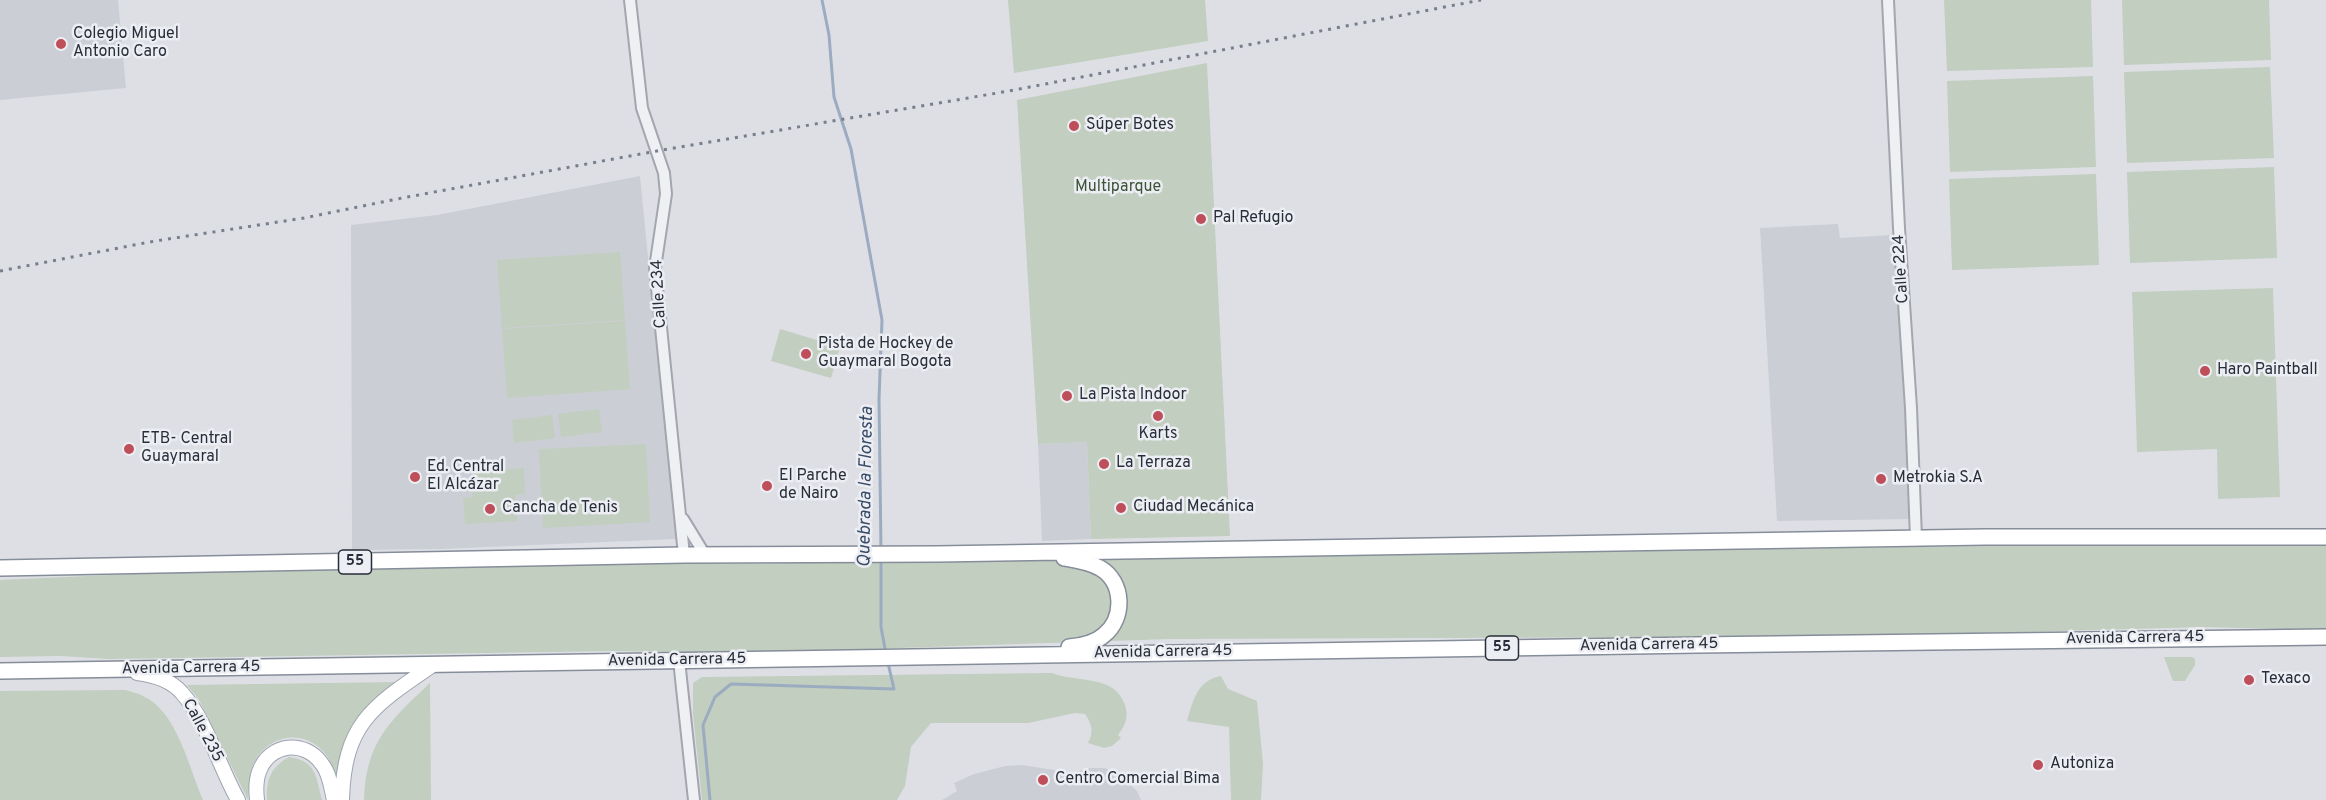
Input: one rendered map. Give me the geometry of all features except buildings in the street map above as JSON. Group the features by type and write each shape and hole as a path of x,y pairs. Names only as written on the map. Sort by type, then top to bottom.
{"highway":[{"name":"55","path":"0,570 684,555 1002,553 1916,538 2326,537"},
{"path":"995,655 1088,644 1105,634 1114,622 1119,609 1117,588 1106,572 1098,567 1066,558 1002,553"},
{"name":"Avenida Carrera 45","path":"2,671 2326,637"}],"main road":[{"path":"342,800 345,761 358,726 385,699 433,665"},
{"name":"Calle 235","path":"117,670 153,676 171,684 182,693 194,710 238,800"},
{"path":"257,800 258,772 267,757 281,747 298,747 312,753 323,764 334,800"}],"street":[{"name":"Calle 234","path":"630,0 642,108 664,172 666,194 655,268 684,555"},
{"name":"Calle 224","path":"1888,0 1916,538"},
{"path":"681,516 705,555"},
{"path":"679,660 694,800"}],"shaded area":[{"name":"Colegio Miguel Antonio Caro","path":"0,0 118,0 126,88 0,100"},
{"path":"640,176 676,539 441,549 352,550 351,225 437,215"},
{"path":"1838,224 1840,238 1893,235 1913,519 1777,521 1760,228"},
{"path":"1087,442 1091,539 1042,541 1038,444"},
{"name":"Centro Comercial Bima","path":"1022,765 1073,773 1089,768 1105,768 1122,777 1137,791 1141,800 942,800 957,791 954,783 974,774 1005,766"}],"green space":[{"path":"1008,0 1205,0 1208,41 1014,73"},
{"path":"1944,0 2091,0 2093,67 1947,71"},
{"path":"2122,0 2269,0 2271,60 2124,65"},
{"name":"Multiparque","path":"1207,63 1230,536 1091,539 1087,442 1038,444 1017,100"},
{"path":"2270,67 2274,158 2127,163 2124,72"},
{"path":"2093,76 2096,167 1950,172 1947,81"},
{"path":"2274,167 2277,258 2130,263 2127,172"},
{"path":"2096,174 2099,265 1952,270 1949,179"},
{"path":"620,252 625,320 502,328 497,260"},
{"name":"Haro Paintball","path":"2273,288 2280,497 2218,499 2217,449 2137,452 2132,292"},
{"path":"625,321 630,389 507,398 502,329"},
{"name":"Pista de Hockey de Guaymaral Bogota","path":"780,329 840,347 831,378 771,361"},
{"path":"599,409 602,432 561,437 558,414"},
{"path":"552,415 555,438 514,443 512,420"},
{"path":"646,444 650,522 543,528 539,449"},
{"path":"524,468 525,494 515,495 517,521 465,524 463,498 473,497 472,472"},
{"path":"2207,543 2326,544 2326,630 2202,627 1950,634 1694,637 1170,639 745,653 611,651 109,659 61,656 0,657 0,580 198,571 658,563 756,564"},
{"path":"2164,657 2192,657 2195,659 2195,665 2185,681 2173,681"},
{"path":"1052,673 1094,681 1113,688 1120,695 1127,713 1118,735 1121,738 1112,746 1104,748 1088,743 1092,732 1089,721 1085,714 1075,713 1028,723 931,723 911,747 905,786 897,800 702,800 693,714 693,683 702,677"},
{"path":"1221,676 1228,689 1257,701 1263,764 1261,800 1231,800 1229,727 1187,721 1197,692 1206,682"},
{"path":"399,682 385,692 354,723 343,748 336,781 330,761 323,751 305,739 285,738 267,746 254,763 248,800 199,700 187,685"},
{"path":"430,683 431,800 364,800 366,780 375,747 392,721"},
{"path":"125,690 137,693 155,703 165,714 180,742 203,800 0,800 0,691"},
{"path":"289,757 305,762 314,771 322,800 267,800 267,786 271,774"}],"waterway":[{"name":"Quebrada la Floresta","path":"822,0 829,35 834,97 851,149 882,320 879,399 881,550"},
{"name":"Quebrada la Floresta","path":"881,559 881,627 886,654"},
{"name":"Quebrada la Floresta","path":"710,800 703,725 715,697 731,684 894,689 888,663"}],"railway":[{"path":"0,271 155,241 304,218 657,151 1009,91 1481,0"}],"place":[{"name":"Colegio Miguel Antonio Caro","path":"61,44"},
{"name":"Súper Botes","path":"1074,126"},
{"name":"Pal Refugio","path":"1201,219"},
{"name":"Pista de Hockey de Guaymaral Bogota","path":"806,354"},
{"name":"Haro Paintball","path":"2205,371"},
{"name":"La Pista Indoor","path":"1067,396"},
{"name":"Karts","path":"1158,416"},
{"name":"ETB- Central Guaymaral","path":"129,449"},
{"name":"La Terraza","path":"1104,464"},
{"name":"Ed. Central El Alcázar","path":"415,477"},
{"name":"Metrokia S.A","path":"1881,479"},
{"name":"El Parche de Nairo","path":"767,486"},
{"name":"Ciudad Mecánica","path":"1121,508"},
{"name":"Cancha de Tenis","path":"490,509"},
{"name":"Texaco","path":"2249,680"},
{"name":"Autoniza","path":"2038,765"},
{"name":"Centro Comercial Bima","path":"1043,780"}]}
